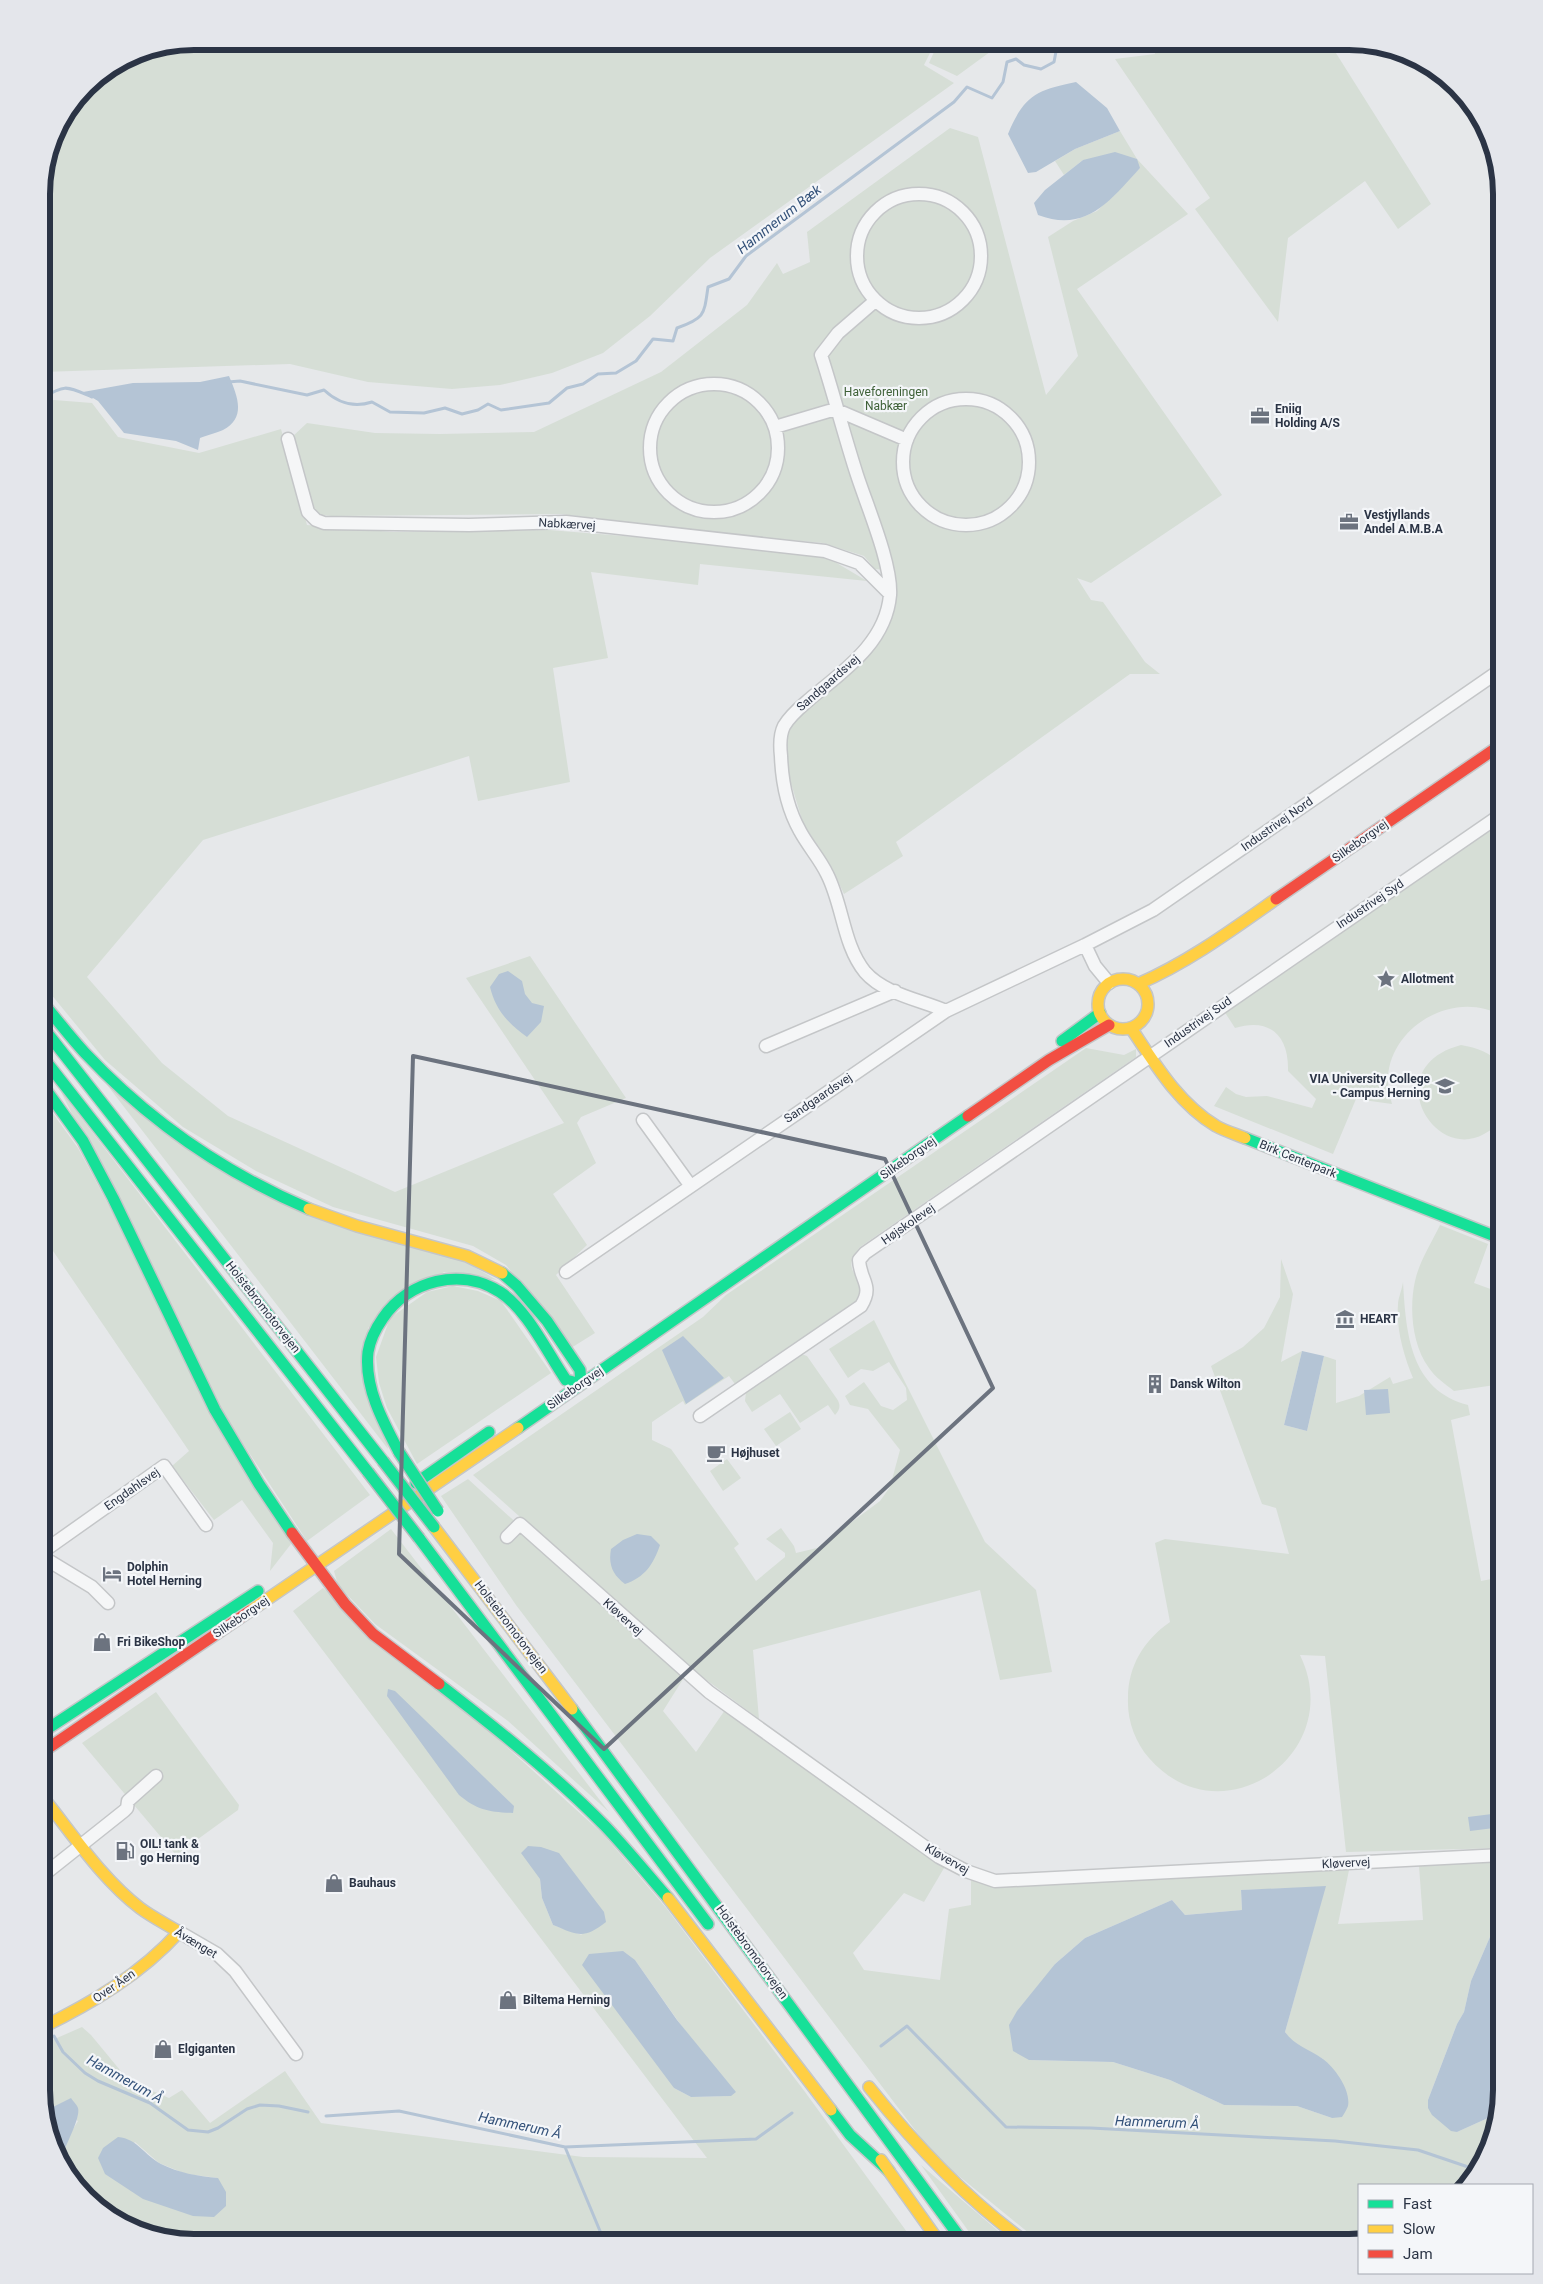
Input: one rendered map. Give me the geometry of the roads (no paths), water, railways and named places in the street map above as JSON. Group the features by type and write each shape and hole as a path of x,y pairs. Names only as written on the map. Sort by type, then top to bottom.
{"main road":[{"name":"Silkeborgvej","path":"1138,984 1152,978 1218,939 1493,750"},
{"name":"Silkeborgvej","path":"1148,999 1218,939"},
{"path":"1122,979 1138,984 1146,992 1148,1009 1136,1025 1116,1028 1109,1025 1100,1013 1099,998 1109,983 1122,979"},
{"path":"50,1011 86,1053 124,1090 176,1133 236,1172 322,1215 468,1256 510,1279 527,1297 584,1368 581,1384 566,1380 521,1314 507,1297 499,1291 476,1282 451,1278 425,1282 403,1294 385,1313 374,1332 368,1354 369,1384 377,1410 399,1452 444,1519"},
{"name":"Silkeborgvej","path":"622,1341 1046,1053 1100,1013"},
{"name":"Silkeborgvej","path":"50,1727 312,1561 581,1384 1049,1060 1109,1025"},
{"name":"Birk Centerpark","path":"1136,1025 1155,1053 1188,1093 1205,1109 1224,1120 1441,1211 1493,1235"},
{"name":"Holstebromotorvejen","path":"50,1036 522,1640 957,2234"},
{"name":"Holstebromotorvejen","path":"50,1066 419,1538 716,1935"},
{"path":"50,1096 83,1142 114,1198 215,1410 259,1484 344,1604 373,1634 500,1730 554,1777 606,1827 682,1914 850,2135 889,2171"},
{"name":"Birk Centerpark","path":"1441,1211 1493,1228"},
{"name":"Silkeborgvej","path":"553,1389 584,1368"},
{"path":"380,1508 500,1425"},
{"name":"Silkeborgvej","path":"50,1747 312,1561 325,1545 348,1530"},
{"path":"465,1548 491,1584 522,1640"},
{"name":"Åvænget","path":"50,1806 81,1846 137,1906 179,1932"},
{"path":"682,1856 723,1898 780,1972"},
{"name":"Over Åen","path":"50,2023 94,2000 155,1956 179,1932"},
{"path":"802,2053 934,2234"},
{"path":"864,2082 901,2129 942,2173 1000,2225 1014,2234"}],"street":[{"path":"927,194 948,200 965,213 977,232 982,253 979,274 969,294 953,308 933,317 911,318 890,311 875,300 861,280 857,259 859,237 870,218 886,203 906,195 927,194"},
{"name":"Sandgaardsvej","path":"875,300 838,333 821,355 840,411 849,450 890,575 890,594 882,626 872,643 857,659 794,712 783,727 780,746 782,776 788,807 800,832 828,875 854,954 866,972 877,983 946,1011"},
{"path":"704,385 726,385 747,393 764,407 775,427 779,449 775,471 763,490 746,504 725,512 703,512 682,504 665,489 654,470 650,448 654,426 666,406 683,392 704,385"},
{"path":"965,399 984,402 1001,410 1015,422 1025,438 1029,466 1022,493 1010,508 994,518 977,524 958,525 940,519 924,509 912,494 905,477 903,458 907,440 916,424 930,411 947,402 965,399"},
{"path":"775,427 829,411 840,411 907,440"},
{"name":"Nabkærvej","path":"288,439 308,512 316,520 324,523 468,525 566,522 826,552 859,563 890,594"},
{"name":"Industrivej Nord","path":"1085,945 1153,910 1493,675"},
{"name":"Industrivej Syd","path":"1238,994 1493,820"},
{"path":"1085,945 1095,966 1109,983"},
{"name":"Sandgaardsvej","path":"566,1272 690,1185 946,1011 1085,945"},
{"path":"766,1046 894,991"},
{"name":"Industrivej Sud","path":"1155,1053 1238,994"},
{"name":"Højskolevej","path":"700,1416 861,1306 868,1296 859,1260 865,1253 1155,1053"},
{"path":"643,1120 690,1185"},
{"name":"Engdahlsvej","path":"50,1548 164,1466 206,1526"},
{"name":"Kløvervej","path":"507,1536 520,1524 709,1692 939,1857 966,1871 995,1881 1493,1855"},
{"name":"Engdahlsvej","path":"50,1560 92,1587 108,1603"},
{"path":"50,1870 127,1808 128,1801 156,1776"},
{"name":"Åvænget","path":"179,1932 217,1954 235,1971 296,2054"}],"water":[{"path":"1076,82 1107,108 1120,131 1075,149 1036,172 1028,173 1008,134 1014,121 1033,96 1051,88"},
{"path":"1115,152 1137,159 1140,168 1118,192 1096,211 1070,220 1055,220 1038,215 1034,203 1045,190 1083,160"},
{"path":"229,376 237,398 238,413 230,425 223,430 200,438 198,450 176,441 124,433 98,401 83,392 133,383 200,382"},
{"path":"508,971 522,981 525,994 532,1003 544,1006 541,1022 527,1037 514,1027 499,1010 490,987 499,974"},
{"path":"683,1336 724,1378 686,1404 662,1350"},
{"path":"1302,1351 1324,1356 1307,1431 1284,1425"},
{"path":"1388,1389 1390,1413 1366,1415 1364,1390"},
{"path":"637,1534 651,1536 660,1545 654,1559 643,1574 625,1584 612,1569 610,1560 611,1549 623,1540"},
{"path":"388,1689 395,1691 514,1806 513,1813 497,1812 478,1807 459,1795 387,1696"},
{"path":"1493,1814 1493,1828 1470,1831 1468,1817"},
{"path":"528,1846 541,1847 559,1853 604,1912 606,1922 592,1931 580,1934 553,1925 542,1898 540,1879 521,1853"},
{"path":"1326,1886 1285,2032 1298,2044 1323,2059 1337,2074 1345,2086 1348,2100 1348,2106 1342,2117 1332,2118 1297,2106 1224,2105 1170,2080 1113,2062 1029,2060 1013,2051 1009,2025 1017,2011 1055,1964 1085,1938 1172,1900 1185,1915 1242,1910 1241,1890"},
{"path":"1493,1930 1492,2109 1490,2120 1488,2118 1457,2132 1451,2131 1432,2115 1428,2108 1428,2100 1457,2024 1464,2012 1471,1981"},
{"path":"623,1951 635,1960 677,2020 736,2092 731,2096 691,2097 674,2088 582,1965 589,1954"},
{"path":"71,2098 77,2107 78,2113 75,2126 64,2152 55,2127 51,2108"},
{"path":"118,2137 131,2141 161,2164 175,2170 188,2174 218,2178 226,2192 226,2206 214,2217 193,2216 143,2199 105,2174 98,2158 103,2148"}],"waterway":[{"name":"Hammerum Bæk","path":"228,382 240,381 307,395 324,390 346,403 365,404 372,402 390,412 424,413 445,408 462,414 478,410 488,404 501,410 549,403 567,388 583,384 598,374 616,373 636,361 653,339 673,341 677,328 698,318 704,310 708,287 729,279 746,256 954,102 967,87 992,98 1003,82 1007,62 1016,59 1024,65 1041,69 1054,62 1056,50"},
{"name":"Hammerum Bæk","path":"50,393 66,388 92,397"},
{"name":"Hammerum Å","path":"881,2046 907,2026 1006,2127 1091,2128 1335,2141 1418,2150 1470,2168"},
{"name":"Hammerum Å","path":"54,2036 63,2052 85,2073 98,2081 150,2103 188,2130 208,2132 218,2128 247,2109 260,2105 279,2106 308,2112"},
{"name":"Hammerum Å","path":"326,2116 399,2111 565,2147 756,2139 792,2113"},
{"path":"565,2147 601,2234"}],"place":[{"name":"Eniig Holding A/S","path":"1260,416"},
{"name":"Vestjyllands Andel A.M.B.A","path":"1349,522"},
{"name":"Allotment","path":"1386,979"},
{"name":"VIA University College - Campus Herning","path":"1445,1086"},
{"name":"HEART","path":"1345,1319"},
{"name":"Dansk Wilton","path":"1155,1384"},
{"name":"Højhuset","path":"716,1453"},
{"name":"Dolphin Hotel Herning","path":"112,1574"},
{"name":"Fri BikeShop","path":"102,1642"},
{"name":"OIL! tank & go Herning","path":"125,1851"},
{"name":"Bauhaus","path":"334,1883"},
{"name":"Biltema Herning","path":"508,2000"},
{"name":"Elgiganten","path":"163,2049"}],"park label":[{"name":"Haveforeningen Nabkær","path":"886,399"}]}
